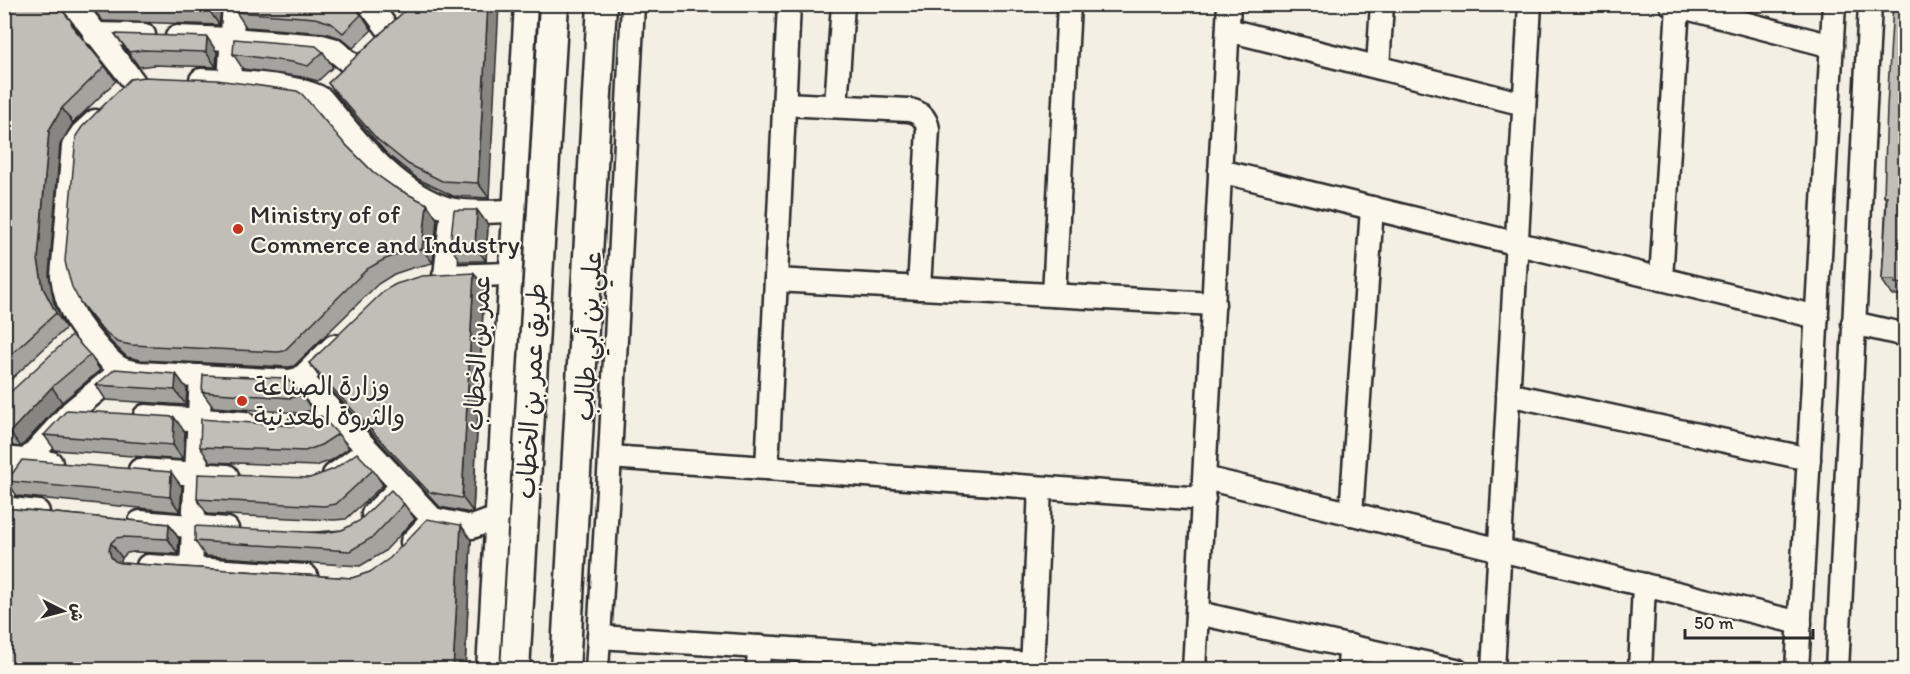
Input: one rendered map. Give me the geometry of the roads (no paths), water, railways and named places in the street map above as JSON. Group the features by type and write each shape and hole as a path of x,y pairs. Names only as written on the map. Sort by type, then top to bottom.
{"main road":[{"name":"طريق عمر بن الخطاب","path":"515,669 554,4"},
{"name":"طريق عمر بن الخطاب","path":"565,669 602,4"}],"street":[{"path":"73,4 94,34 154,80"},
{"path":"230,81 234,4"},
{"path":"94,34 231,39 322,46 361,59 369,4"},
{"name":"عمر بن الخطاب","path":"488,669 526,4"},
{"name":"علي بن أبي طالب","path":"597,669 633,4"},
{"path":"767,468 789,4"},
{"path":"836,106 843,4"},
{"path":"1054,295 1070,4"},
{"path":"1194,669 1229,4"},
{"path":"1378,67 1382,4"},
{"path":"1493,669 1530,4"},
{"path":"1797,669 1834,4"},
{"path":"1837,669 1870,4"},
{"path":"1661,279 1674,5 1832,46"},
{"path":"1228,30 1524,104"},
{"path":"353,327 301,378 290,381 140,373 122,369 111,363 75,338 72,313 65,295 62,276 73,146 82,133 115,102 154,80 230,81 301,90 313,93 322,99 363,149 392,176 430,201 452,210 513,211"},
{"path":"784,104 909,110 920,114 927,123 919,288"},
{"path":"1221,171 1817,317"},
{"path":"1351,514 1372,208"},
{"path":"452,210 434,278 510,274"},
{"path":"776,280 1214,304"},
{"path":"1853,323 1905,335"},
{"path":"4,491 15,460 122,369"},
{"path":"191,568 201,376"},
{"path":"301,378 433,519 472,528 497,518"},
{"path":"1508,394 1809,459"},
{"path":"72,411 106,413"},
{"path":"130,415 302,427 314,425 333,413"},
{"path":"317,480 342,471 368,450"},
{"path":"610,457 1040,488 1204,489 1351,514 1800,623"},
{"path":"15,460 71,465"},
{"path":"117,468 251,477"},
{"path":"360,526 402,486"},
{"path":"599,637 759,647 896,663 1032,667 1040,488"},
{"path":"4,506 11,509 57,514"},
{"path":"114,519 252,530"},
{"path":"395,560 433,519"},
{"path":"133,565 329,577"},
{"path":"1640,669 1644,585"},
{"path":"1198,613 1456,669"},
{"path":"1349,669 1350,646"},
{"path":"758,669 759,647"}],"place":[{"name":"Ministry of of Commerce and Industry","path":"238,229"},
{"name":"وزارة الصناعة والثروة المعدنية","path":"242,401"}]}
